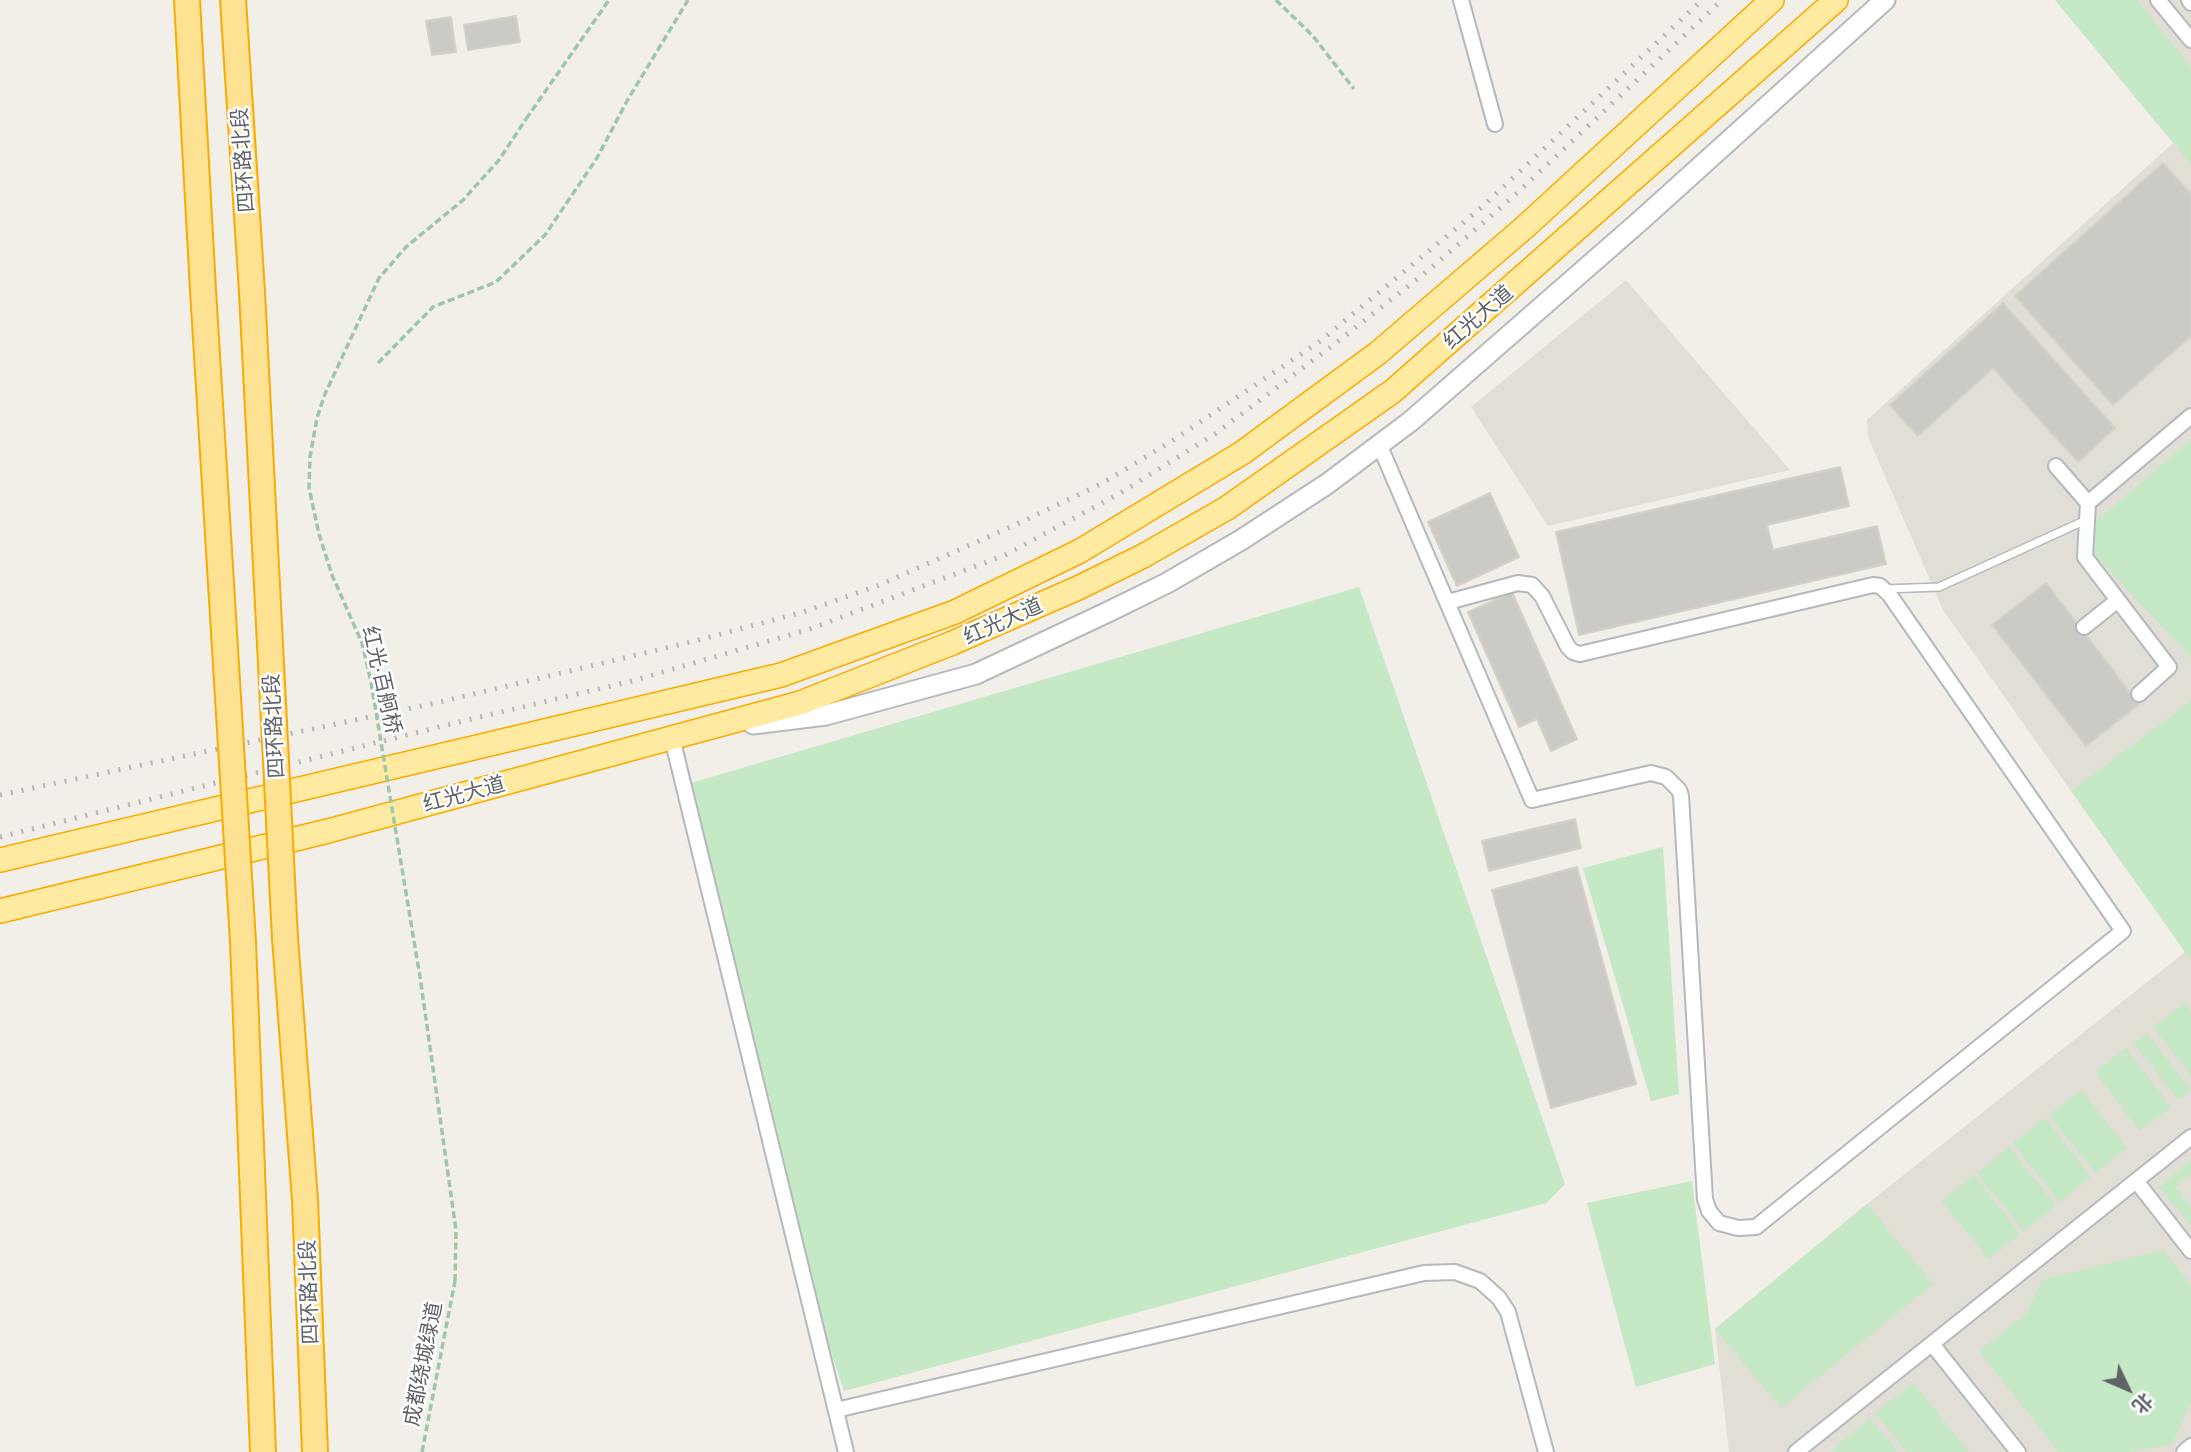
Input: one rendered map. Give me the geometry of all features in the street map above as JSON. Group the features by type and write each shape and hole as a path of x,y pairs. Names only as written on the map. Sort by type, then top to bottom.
{"highway":[{"name":"四环路北段","path":"187,0 202,290 243,942 263,1452"},
{"name":"四环路北段","path":"233,0 252,292 285,937 305,1200 315,1452"},
{"name":"红光大道","path":"0,860 781,675 968,606 1080,551 1242,453 1378,353 1525,227 1772,0"},
{"name":"红光大道","path":"0,911 328,831 800,703 950,644 1100,577 1227,509 1393,391 1836,0"}],"main road":[{"path":"683,735 825,715 976,674 1167,583 1241,541 1327,484 1411,421 1640,221 1885,0"}],"street":[{"path":"1461,0 1495,124"},
{"path":"2158,0 2191,40"},
{"path":"2088,503 2191,416"},
{"path":"1379,444 1532,800 1651,773 1666,777 1679,790 1705,1199 1713,1217 1728,1227 1756,1227 2123,931 1885,589 1873,585 1580,653 1573,652 1568,647 1542,596 1532,585 1518,583 1448,602"},
{"path":"2056,466 2088,503 2085,557 2169,667 2139,694"},
{"path":"2084,626 2118,600"},
{"path":"683,735 846,1452"},
{"path":"1796,1452 2191,1137"},
{"path":"2137,1182 2191,1251"},
{"path":"836,1409 1424,1273 1455,1272 1480,1281 1499,1298 1508,1312 1546,1452"},
{"path":"1933,1344 2018,1452"},
{"path":"2184,1452 2191,1446"}],"lane":[{"path":"1885,589 1939,587 2087,520"}],"path":[{"name":"红光·百舸桥","path":"455,1281 456,1230 420,977 371,682 362,643 332,575 318,534 309,488 310,457 317,418 325,394 379,278 406,247 463,200 499,160 609,0"},
{"path":"378,363 433,307 496,282 545,235 597,158 627,101 688,0"},
{"path":"1276,0 1313,36 1354,89"},
{"name":"成都绕城绿道","path":"422,1452 455,1281"}],"shaded area":[{"path":"2055,0 2191,0 2191,1452 1729,1452 1715,1329 1867,1204 2185,952 1943,610 1868,437 1867,420 2173,143"},
{"path":"1626,280 1790,470 1548,526 1471,407"}],"green space":[{"path":"2055,0 2137,0 2191,67 2191,164"},
{"path":"2191,440 2191,658 2093,552 2096,521"},
{"path":"1359,587 1565,1184 1546,1203 844,1391 829,1346 691,783"},
{"path":"2191,701 2191,960 2071,791"},
{"path":"1663,847 1679,1094 1651,1101 1583,868"},
{"path":"2184,1003 2191,1012 2191,1076 2153,1027"},
{"path":"2147,1033 2191,1090 2178,1100 2134,1043"},
{"path":"2126,1048 2171,1107 2140,1131 2095,1072"},
{"path":"2081,1090 2127,1148 2096,1173 2049,1115"},
{"path":"2045,1118 2091,1177 2060,1202 2013,1143"},
{"path":"2009,1147 2056,1206 2024,1231 1977,1173"},
{"path":"2191,1160 2191,1174 2175,1187 2191,1206 2191,1225 2159,1187"},
{"path":"1974,1175 2020,1234 1989,1259 1942,1201"},
{"path":"1692,1181 1715,1364 1636,1387 1587,1203"},
{"path":"1867,1204 1933,1284 1781,1408 1715,1329"},
{"path":"2163,1250 2191,1285 2191,1402 2172,1444 2127,1452 2059,1452 1979,1351 2027,1313 2042,1280"},
{"path":"1913,1383 1969,1452 1907,1452 1875,1413"},
{"path":"1870,1418 1898,1452 1835,1452 1833,1449"}],"building":[{"path":"516,16 520,42 468,50 464,25"},
{"path":"451,17 456,52 432,55 426,21"},
{"path":"2163,163 2191,194 2191,336 2113,405 2015,296"},
{"path":"2003,303 2115,428 2078,462 1993,368 1918,436 1890,405"},
{"path":"1840,467 1849,506 1767,525 1773,550 1877,526 1886,564 1579,635 1556,532"},
{"path":"1490,493 1519,557 1457,586 1428,522"},
{"path":"2046,583 2139,704 2086,746 1992,625"},
{"path":"1512,592 1577,739 1551,751 1537,719 1519,727 1468,612"},
{"path":"1575,819 1581,848 1489,871 1482,841"},
{"path":"1577,867 1636,1084 1551,1108 1492,890"}],"railway":[{"path":"0,795 440,702 691,642 803,612 877,586 1015,525 1101,484 1172,441 1319,342 1482,207 1702,0"},
{"path":"0,837 632,681 810,629 1005,555 1117,495 1215,434 1332,346 1430,269 1516,194 1722,0"}]}
